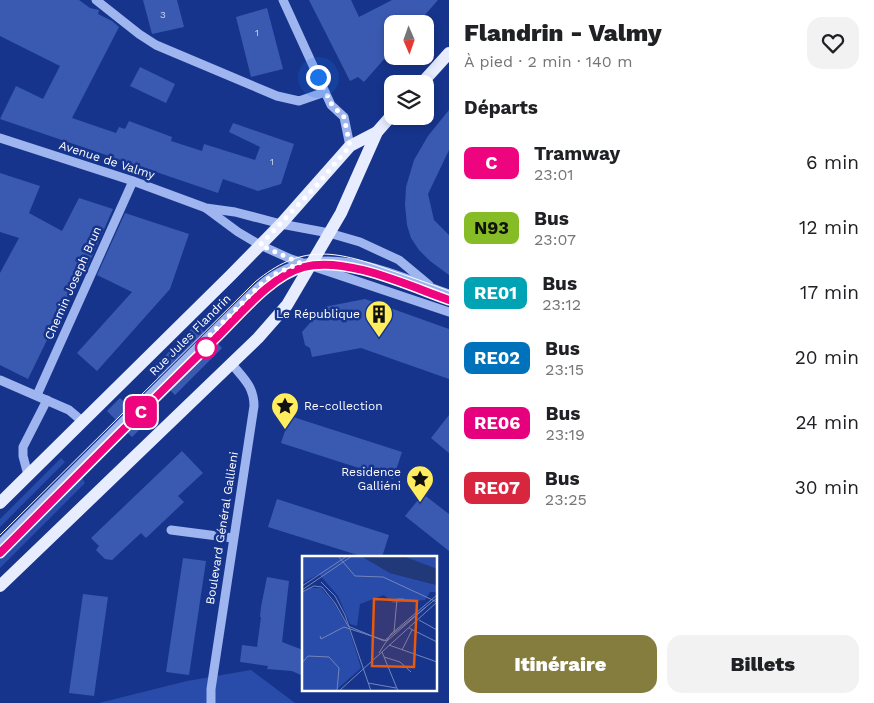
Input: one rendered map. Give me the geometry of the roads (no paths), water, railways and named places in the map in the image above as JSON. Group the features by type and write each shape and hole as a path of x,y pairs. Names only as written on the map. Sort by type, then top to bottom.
{"main road":[{"path":"428,75 449,52"},
{"path":"0,586 258,338 286,305 308,263 344,205 377,132 384,124"},
{"path":"350,146 377,132"},
{"name":"Rue Jules Flandrin","path":"0,503 281,224 350,146"}],"street":[{"path":"96,0 156,45 277,96 299,101 325,92"},
{"path":"283,0 325,92 332,105 344,117 350,146"},
{"name":"Avenue de Valmy","path":"0,138 133,181 206,208 235,212 281,224 329,232 360,242 399,260 433,289"},
{"name":"Chemin Joseph Brun","path":"37,396 133,181"},
{"name":"Avenue de Valmy","path":"206,208 238,232 260,245 449,312"},
{"name":"Avenue de Valmy","path":"308,263 328,260 353,263 375,268 433,289"},
{"name":"Rue Jules Flandrin","path":"0,544 262,283 273,275 308,263"},
{"path":"433,289 449,294"},
{"name":"Boulevard Général Gallieni","path":"211,703 211,689 254,396 252,389 231,363"},
{"path":"0,380 69,410 82,421"},
{"path":"28,475 23,448 47,400"},
{"path":"171,530 233,538"}],"tram line":[{"path":"0,535 255,282 288,261 318,254 334,255 368,263 449,291"},
{"name":"C","path":"0,553 188,364 241,315 254,300 281,277 304,267 332,264 386,278 449,300"},
{"path":"0,553 256,298 279,279 291,272 304,267 321,265 358,269 449,300"}],"place":[{"name":"Le République","path":"379,338"},
{"name":"Re-collection","path":"285,430"},
{"name":"Residence Galliéni","path":"420,503"}]}
